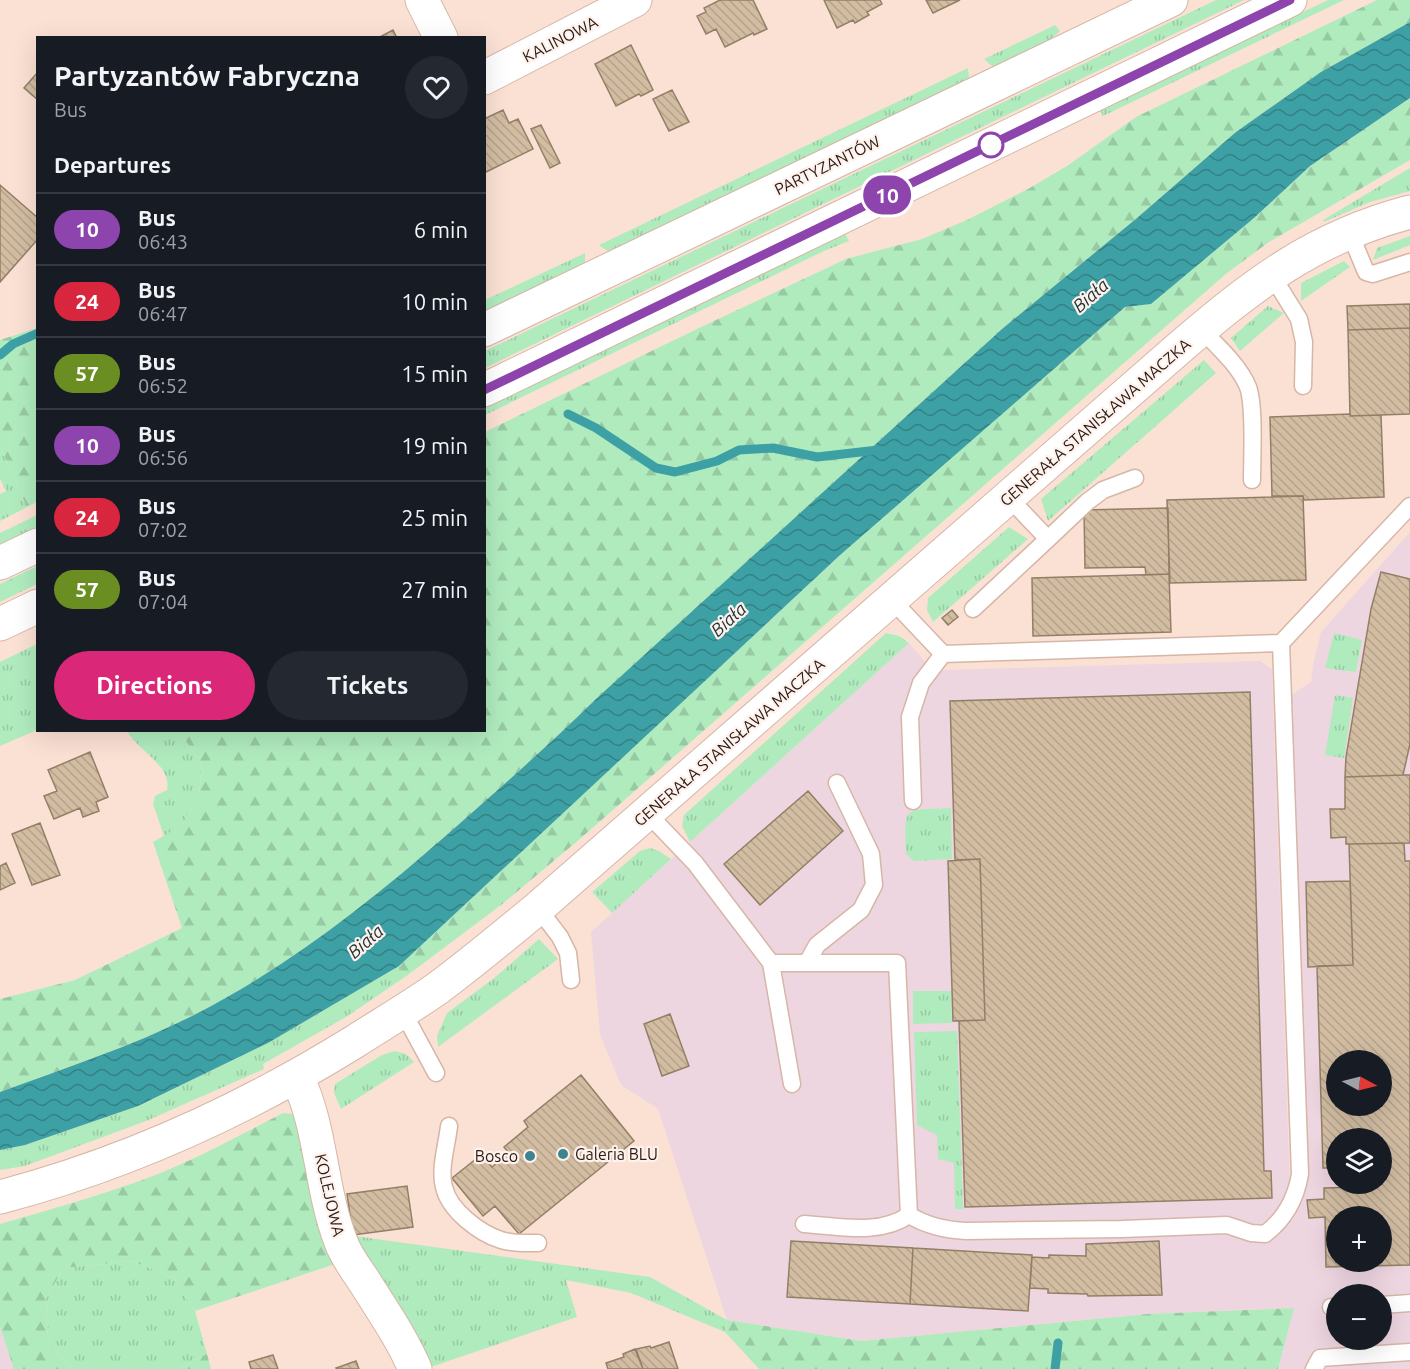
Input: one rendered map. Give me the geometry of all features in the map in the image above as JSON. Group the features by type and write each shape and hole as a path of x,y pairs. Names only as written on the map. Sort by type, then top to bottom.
{"street":[{"path":"422,0 440,36"},
{"name":"KALINOWA","path":"486,77 635,0"},
{"name":"PARTYZANTÓW","path":"486,329 1171,0"},
{"path":"486,389 1290,0"},
{"name":"GENERAŁA STANISŁAWA MACZKA","path":"0,1197 132,1154 232,1111 297,1077 403,1012 473,961 538,908 1201,329 1271,273 1319,245 1349,231 1410,212"},
{"path":"0,563 36,546"},
{"path":"0,624 36,607"},
{"name":"KOLEJOWA","path":"297,1077 306,1095 341,1243 400,1337 415,1369"}],"lane":[{"path":"1349,231 1366,272 1373,274 1410,262"},
{"path":"1271,273 1299,319 1304,342 1304,386"},
{"path":"1201,329 1241,375 1248,388 1251,403 1252,480"},
{"path":"973,609 1103,489 1136,478"},
{"path":"1008,497 1048,539"},
{"path":"891,599 943,654 1281,643 1410,506"},
{"path":"909,1215 945,1230 1122,1229 1227,1225 1265,1234 1272,1229 1293,1203 1300,1174 1281,643"},
{"path":"913,801 910,717 921,683 943,654"},
{"path":"807,963 817,945 861,910 874,885 871,854 837,783"},
{"path":"647,813 695,863 771,963 792,1084"},
{"path":"538,908 560,937 568,953 571,980"},
{"path":"771,963 897,963 909,1215"},
{"path":"403,1012 436,1073"},
{"path":"449,1126 443,1186 454,1206 484,1233 501,1240 538,1244"},
{"path":"804,1224 875,1228 899,1221 909,1215"},
{"path":"1392,1304 1410,1303"},
{"path":"1314,1369 1320,1358 1410,1352"}],"shaded area":[{"path":"1410,532 1410,1369 1278,1369 1293,1308 1148,1314 861,1341 727,1320 658,1109 621,1085 600,1035 591,932 909,643 928,665 943,670 1260,661 1272,669 1290,1187 1277,1212 1292,1221 1303,1199 1307,1180 1291,695 1311,682 1321,632"},
{"path":"0,1327 14,1369 0,1369"}],"green space":[{"path":"1216,0 1244,0 486,368 486,351"},
{"path":"1328,0 1344,0 1103,116 1100,110"},
{"path":"1377,0 1410,0 1410,22 1321,72 1236,132 1137,218 1002,329 524,767 419,859 358,908 295,955 194,1015 123,1047 0,1092 0,999 75,980 182,928 153,842 181,826 199,796 202,763 179,732 486,732 486,432 846,259 922,239 967,220 1067,166 1136,117"},
{"path":"1055,25 1060,31 1050,40 993,67 984,59"},
{"path":"968,68 969,79 609,252 599,245"},
{"path":"1410,98 1410,160 1269,242 1227,273 581,838 501,905 405,977 399,966 839,556 1125,307 1151,304 1254,218 1310,166"},
{"path":"1410,168 1410,191 1370,202 1324,222 1323,220"},
{"path":"845,234 849,241 486,415 486,408"},
{"path":"1410,236 1410,245 1373,260 1377,248"},
{"path":"585,253 585,264 486,312 486,300"},
{"path":"1344,261 1350,267 1301,301 1301,283"},
{"path":"1268,306 1284,313 1240,351 1231,338"},
{"path":"36,328 36,502 27,507 0,446 0,340"},
{"path":"1204,360 1216,373 1048,521 1041,499"},
{"path":"0,446 27,507 0,521 0,494 6,491 0,479"},
{"path":"36,515 36,528 0,546 0,533"},
{"path":"1009,527 1028,539 933,622 927,610 928,598"},
{"path":"36,566 36,584 0,602 0,584"},
{"path":"886,633 899,636 909,643 690,842 682,826 684,815"},
{"path":"1334,633 1362,640 1356,672 1325,668"},
{"path":"36,644 36,730 0,746 0,662"},
{"path":"1335,695 1353,698 1344,758 1325,755"},
{"path":"128,732 179,732 202,763 199,797 181,826 164,836 153,804 155,796 167,790 167,781 159,765"},
{"path":"951,808 952,859 914,861 906,854 905,826 910,813 923,809"},
{"path":"650,848 671,859 612,913 592,892 640,851"},
{"path":"539,939 558,959 438,1047 437,1036 447,1013 493,979"},
{"path":"399,966 405,977 346,1017 263,1064 264,1069 146,1121 25,1166 0,1170 0,1150 25,1145 138,1106 268,1043"},
{"path":"913,991 951,991 952,1023 913,1024"},
{"path":"957,1031 963,1209 955,1209 954,1163 938,1159 937,1135 917,1125 914,1032"},
{"path":"395,1051 406,1054 414,1062 341,1109 334,1093 335,1084 382,1055"},
{"path":"283,1113 293,1114 302,1123 344,1261 195,1311 174,1278 132,1261 63,1268 46,1299 48,1339 71,1369 14,1369 0,1327 0,1224 91,1197 163,1172"},
{"path":"347,1235 650,1277 727,1320 725,1332 631,1293 566,1280 577,1317 425,1369"},
{"path":"132,1261 174,1278 195,1311 207,1354 178,1369 71,1369 48,1339 46,1299 63,1268"},
{"path":"1294,1308 1278,1369 759,1369 725,1332 727,1320 861,1341 1148,1314"},
{"path":"207,1354 211,1369 178,1369"}],"water":[{"name":"Biała","path":"1410,22 1410,98 1310,166 1254,218 1151,304 1125,307 839,556 399,966 268,1043 138,1106 25,1145 0,1150 0,1092 123,1047 194,1015 262,976 327,932 419,859 524,767 1002,329 1137,218 1236,132 1321,72"}],"building":[{"path":"720,0 753,0 767,29 754,35 753,33 725,47 716,29 706,34 697,16 706,12 704,8"},
{"path":"824,0 880,0 882,4 867,12 869,15 855,23 853,20 837,28"},
{"path":"926,0 960,0 933,13"},
{"path":"393,30 396,36 382,36"},
{"path":"631,45 653,90 641,96 639,94 616,106 595,64"},
{"path":"36,74 36,98 24,88"},
{"path":"672,90 689,122 669,131 653,99"},
{"path":"503,110 509,123 518,119 533,149 486,172 486,118"},
{"path":"541,125 560,163 550,168 531,129"},
{"path":"0,185 36,216 36,241 0,282"},
{"path":"1410,304 1410,328 1348,330 1347,306"},
{"path":"1410,328 1410,414 1350,416 1348,330"},
{"path":"1350,414 1350,416 1381,415 1384,497 1304,500 1303,496 1272,496 1270,417"},
{"path":"1303,496 1306,580 1170,583 1167,500"},
{"path":"1168,508 1169,574 1146,575 1145,567 1085,568 1084,510"},
{"path":"1381,572 1410,579 1410,744 1403,775 1345,777 1346,757 1371,609"},
{"path":"1169,574 1171,632 1033,636 1032,578"},
{"path":"952,610 958,617 948,625 942,618"},
{"path":"1250,692 1264,1171 1271,1171 1272,1198 965,1207 959,1021 985,1020 980,859 955,860 950,701"},
{"path":"90,752 108,797 96,802 99,811 83,817 80,808 54,819 44,796 57,791 48,770"},
{"path":"1410,775 1410,843 1346,844 1346,837 1331,838 1330,809 1345,809 1345,777"},
{"path":"808,791 843,831 760,905 724,864"},
{"path":"40,823 60,875 32,885 12,834"},
{"path":"1404,843 1405,861 1410,861 1410,1265 1392,1265 1392,1206 1326,1206 1326,1267 1325,1217 1309,1218 1307,1200 1324,1199 1324,1188 1326,1188 1326,1194 1392,1194 1392,1128 1326,1128 1326,1168 1323,1168 1317,966 1353,965 1349,844"},
{"path":"980,859 985,1020 953,1021 948,861"},
{"path":"6,863 15,883 0,890 0,866"},
{"path":"1350,881 1353,965 1308,967 1306,882"},
{"path":"670,1014 689,1066 662,1076 644,1024"},
{"name":"Galeria BLU","path":"581,1075 634,1141 519,1234 495,1206 483,1216 452,1178 481,1155 492,1167 509,1153 504,1147 528,1127 524,1121"},
{"path":"407,1186 413,1227 353,1235 347,1194"},
{"path":"791,1241 913,1248 910,1304 787,1297"},
{"path":"1159,1241 1162,1295 1088,1296 1087,1294 1048,1293 1048,1289 1030,1288 1032,1257 1086,1256 1086,1244"},
{"path":"913,1248 1032,1255 1028,1311 910,1304"},
{"path":"669,1342 678,1369 643,1369 636,1349 650,1346 651,1348"},
{"path":"635,1349 643,1369 608,1369 606,1363 624,1357 623,1354"},
{"path":"273,1355 278,1369 251,1369 249,1362"},
{"path":"356,1361 359,1369 336,1368"}],"waterway":[{"path":"0,355 13,344 36,334"},
{"path":"568,414 596,428 656,468 675,472 717,461 739,450 773,448 817,457 878,450"},
{"path":"1055,1369 1058,1343"}],"bus line":[{"name":"10","path":"486,389 1290,0"}],"place":[{"name":"Galeria BLU","path":"563,1154"},
{"name":"Bosco","path":"530,1156"}]}
